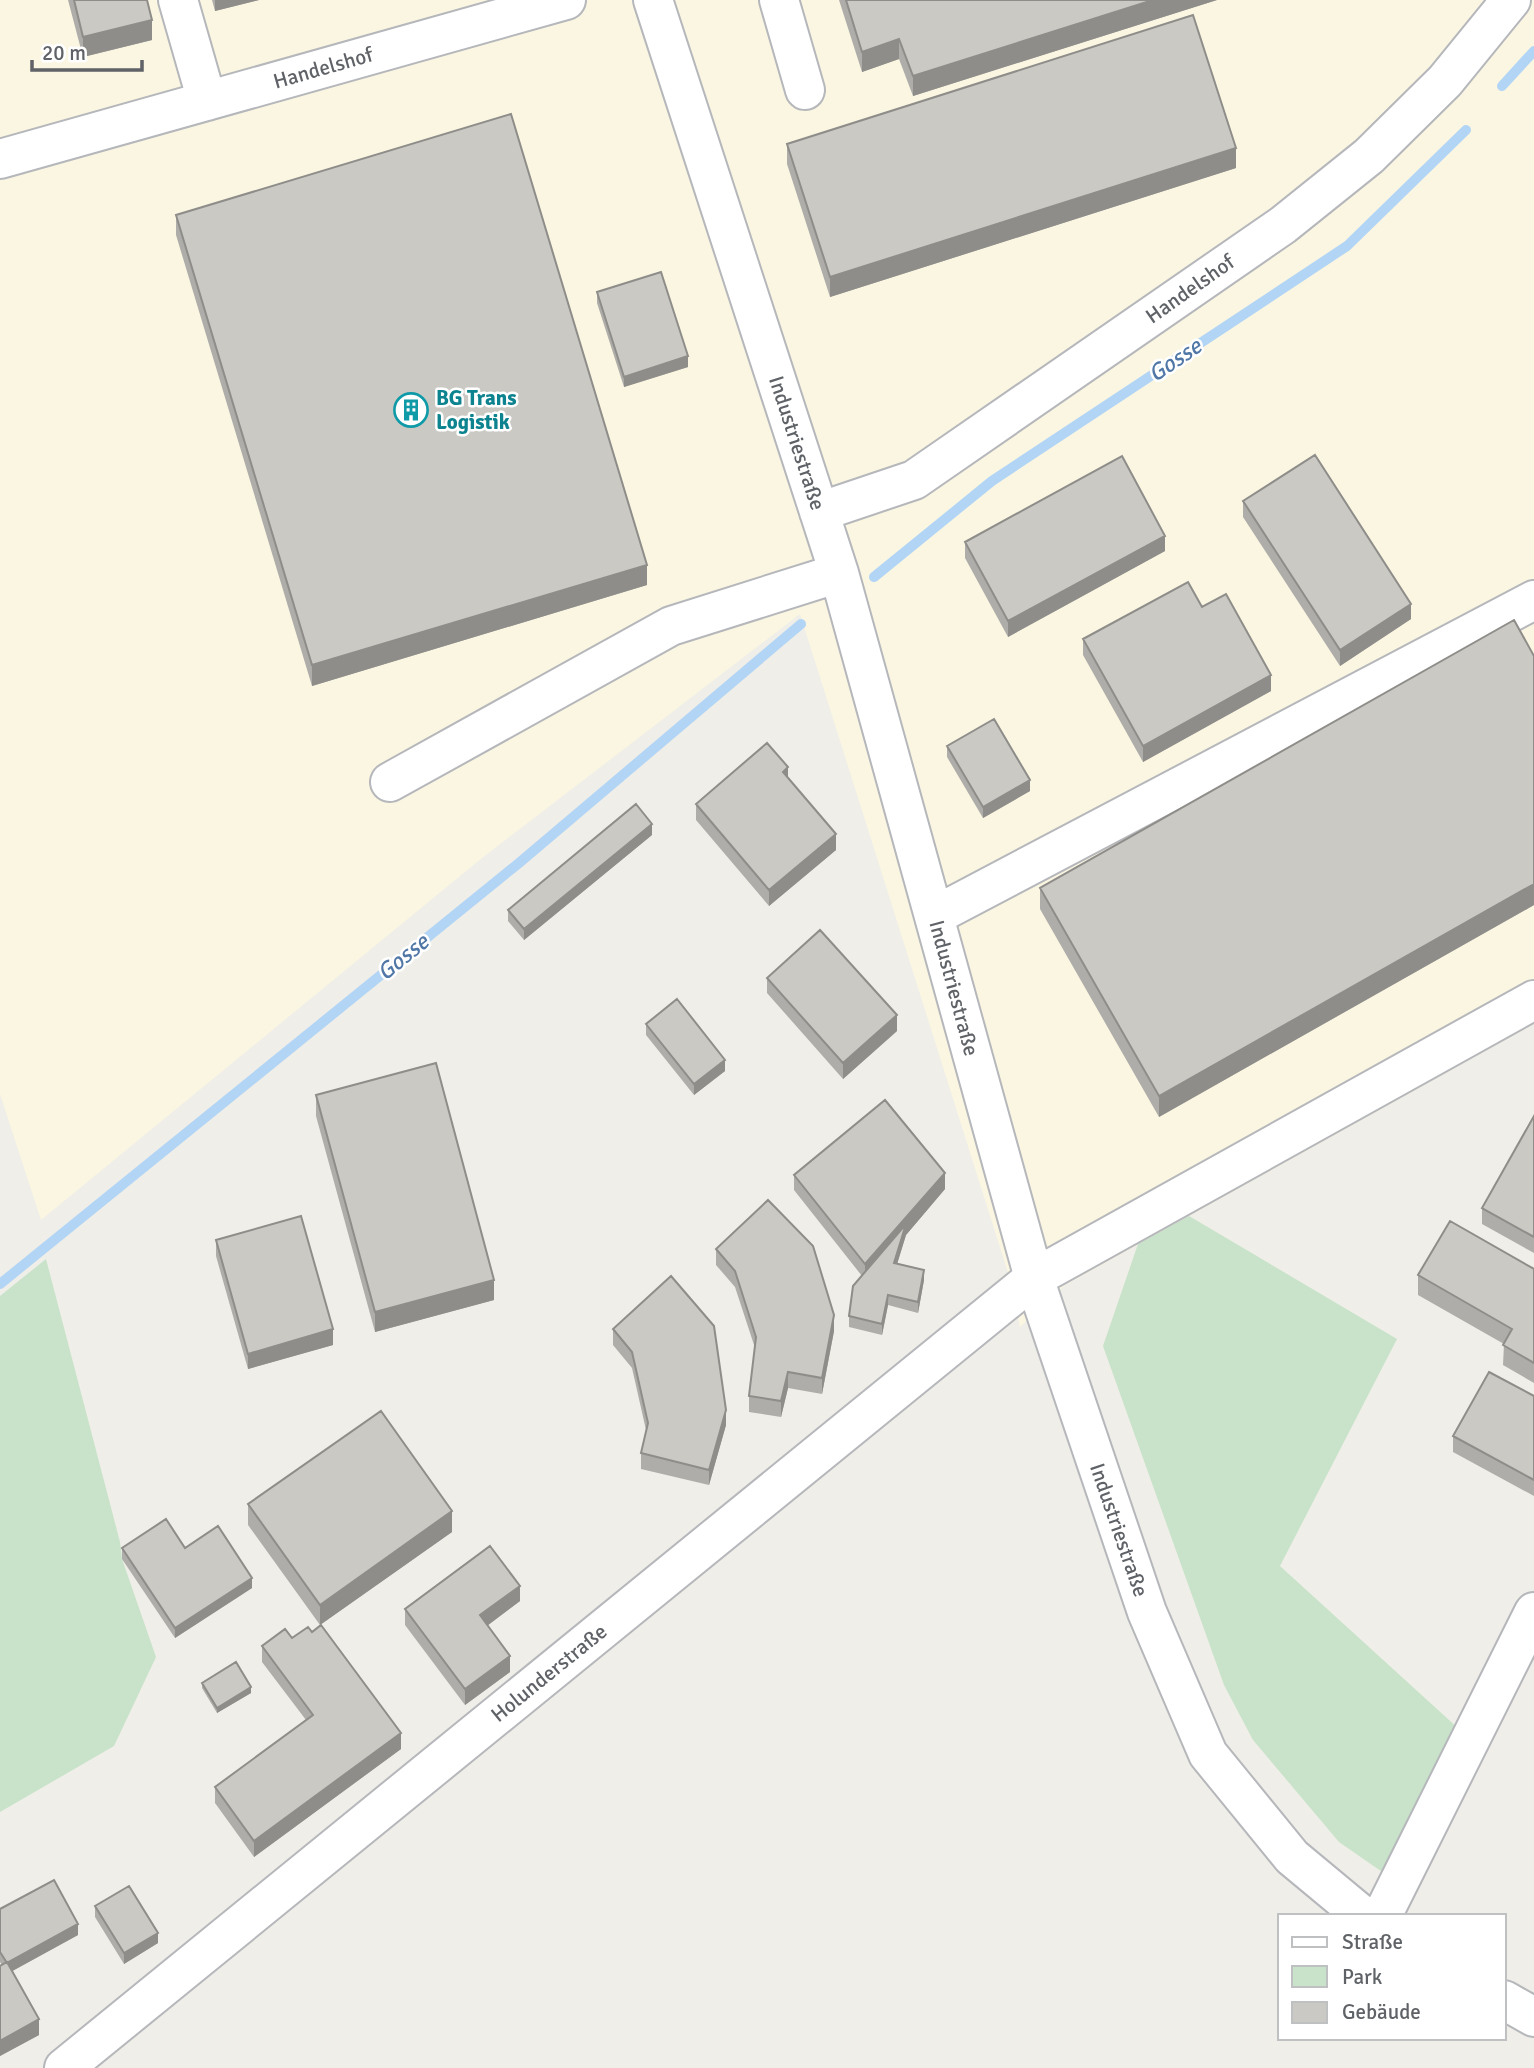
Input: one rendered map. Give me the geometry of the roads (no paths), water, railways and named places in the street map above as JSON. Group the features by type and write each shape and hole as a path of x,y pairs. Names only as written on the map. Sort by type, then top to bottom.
{"street":[{"path":"178,0 206,101"},
{"name":"Handelshof","path":"0,159 566,0"},
{"name":"Industriestraße","path":"653,0 839,573 1034,1278 1147,1612 1208,1754 1292,1857 1361,1914"},
{"path":"779,0 805,90"},
{"name":"Handelshof","path":"819,512 914,480 1283,225 1379,147 1445,81 1511,0"},
{"path":"390,782 671,626 839,573"},
{"path":"934,916 1534,600"},
{"name":"Holunderstraße","path":"64,2068 1034,1278 1534,1000"},
{"path":"1383,1914 1534,1612"},
{"path":"1506,2001 1534,2017"}],"waterway":[{"name":"Gosse","path":"1502,86 1534,51"},
{"name":"Gosse","path":"874,577 992,481 1347,246 1466,130"},
{"name":"Gosse","path":"0,1284 519,863 801,624"}],"place":[{"name":"BG Trans Logistik","path":"411,410"}]}
